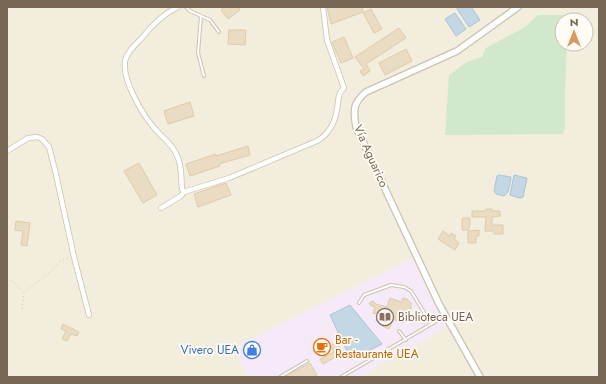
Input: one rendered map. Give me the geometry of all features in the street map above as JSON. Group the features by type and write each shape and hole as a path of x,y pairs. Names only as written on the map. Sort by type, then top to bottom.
{"street":[{"path":"178,7 161,17 139,40 128,54 125,61 125,69 136,100 154,128 173,148 178,158 182,189 184,192"},
{"path":"161,208 181,196 184,192 229,178 317,141 326,135 337,110 338,94 344,88 327,40 322,7"},
{"name":"Vía Aguarico","path":"480,377 445,316 356,127 354,116 355,106 358,99 366,92 457,51 518,7"},
{"path":"7,151 28,138 37,137 49,148 88,314"}],"lane":[{"path":"186,7 210,20 219,32"},
{"path":"201,16 198,52 204,76"},
{"path":"358,303 364,296 391,285 404,286 411,291 431,324"},
{"path":"341,377 445,316"},
{"path":"399,331 406,340"},
{"path":"280,377 307,361"}],"path":[{"path":"22,309 24,292 48,274 60,261 74,257"},
{"path":"7,280 13,282 24,292"}],"shaded area":[{"path":"7,7 599,7 599,377 7,377"},
{"path":"412,258 447,327 360,377 248,377 233,348"}],"green space":[{"path":"538,15 554,15 554,52 567,52 565,128 563,134 445,135 449,75 467,62 482,57 486,48 525,27"}],"water":[{"path":"456,7 471,7 480,20 469,27"},
{"path":"455,13 466,29 456,36 445,19"},
{"path":"514,175 527,178 523,197 520,198 510,195"},
{"path":"497,176 511,177 508,192 504,196 496,194 494,191"},
{"path":"350,305 382,344 351,360 330,315"}],"building":[{"path":"224,7 238,7 240,10 228,19 221,10"},
{"path":"327,7 362,7 363,12 331,24"},
{"path":"371,9 382,29 374,33 363,13"},
{"path":"399,28 406,38 366,64 370,71 363,76 360,71 364,69 355,57"},
{"path":"229,30 246,30 245,45 228,44"},
{"path":"344,37 353,58 341,63 332,42"},
{"path":"406,49 412,61 385,75 379,63"},
{"path":"190,102 194,116 168,124 164,111"},
{"path":"248,146 250,155 219,164 220,166 190,176 186,164 216,154 216,156"},
{"path":"139,163 157,195 143,203 124,171"},
{"path":"226,183 231,195 198,207 194,194"},
{"path":"486,209 500,211 500,216 492,217 492,225 503,225 503,234 494,234 494,231 485,231 486,217 472,217 472,211 486,211"},
{"path":"462,218 470,218 468,230 462,230"},
{"path":"16,221 30,223 27,246 21,245 23,231 15,230"},
{"path":"479,230 479,236 476,236 476,243 468,243 468,231"},
{"path":"443,231 450,236 451,233 456,236 454,239 459,243 455,250 438,239"},
{"path":"390,298 401,302 403,298 407,299 411,303 411,308 409,312 407,312 403,323 393,319 389,329 380,325 384,317 373,313 375,307 369,303 373,301 376,304 387,307"},
{"path":"63,324 79,332 77,336 71,334 67,341 62,339 66,331 61,329"},
{"path":"322,339 326,346 317,351 313,344"},
{"path":"337,342 343,353 323,364 320,359 334,352 330,346"},
{"path":"310,363 317,375 312,377 285,377"}],"place":[{"name":"Biblioteca UEA","path":"385,317"},
{"name":"Bar - Restaurante UEA","path":"322,347"},
{"name":"Vivero UEA","path":"252,350"}]}
